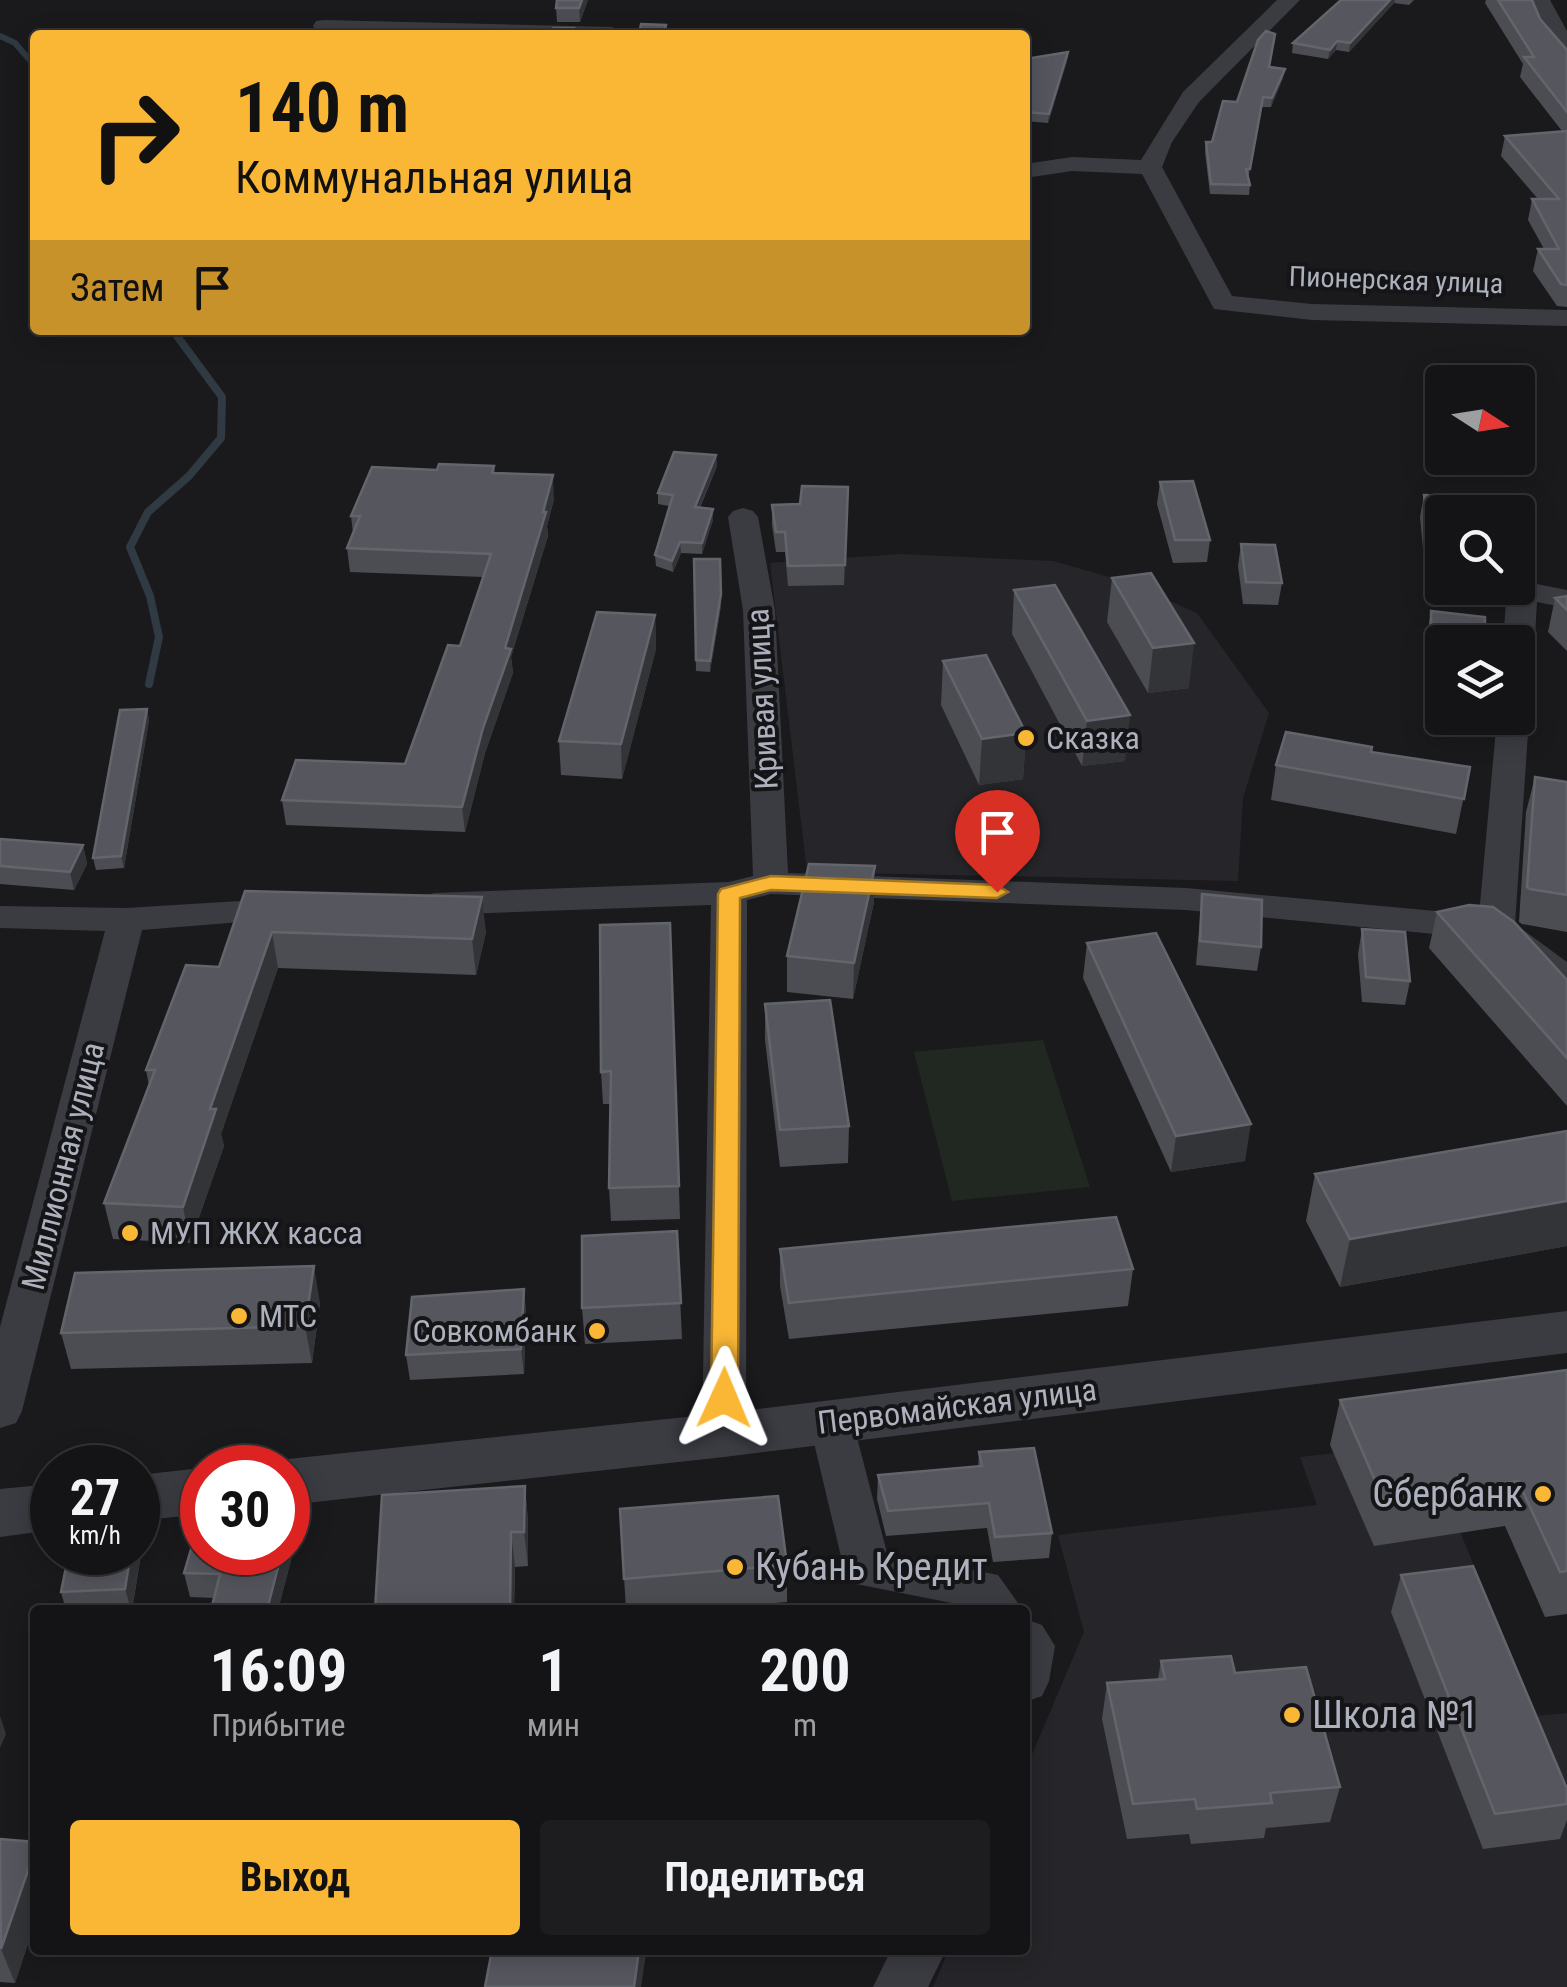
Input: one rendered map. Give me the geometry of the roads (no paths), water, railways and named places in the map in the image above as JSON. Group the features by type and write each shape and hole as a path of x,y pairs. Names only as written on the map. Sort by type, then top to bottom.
{"street":[{"path":"1030,170 1072,164 1150,166 1159,142 1209,78 1289,0"},
{"path":"1540,0 1551,26 1567,44"},
{"path":"324,26 613,28"},
{"name":"Пионерская улица","path":"1150,166 1223,303 1312,312 1567,318"},
{"name":"Кривая улица","path":"743,517 759,610 771,883"},
{"path":"1520,625 1522,590 1567,598"},
{"path":"1496,928 1511,735"},
{"path":"406,905 729,894 771,883 1186,899 1496,928 1567,980"},
{"path":"724,1434 729,894"},
{"path":"0,917 126,920 328,908"},
{"name":"Миллионная улица","path":"0,1411 126,920"},
{"name":"Первомайская улица","path":"310,1480 831,1422 1567,1332"},
{"path":"831,1422 868,1569 980,1589 994,1605"},
{"path":"0,1513 30,1510"},
{"path":"900,1987 916,1955"}],"waterway":[{"path":"0,36 15,43 30,60"},
{"path":"149,684 159,637 150,596 130,547 148,512 189,476 221,438 222,397 177,336"}],"place":[{"name":"Сказка","path":"1026,738"},
{"name":"МУП ЖКХ касса","path":"130,1233"},
{"name":"МТС","path":"239,1316"},
{"name":"Совкомбанк","path":"597,1331"},
{"name":"Сбербанк","path":"1543,1494"},
{"name":"Кубань Кредит","path":"735,1567"},
{"name":"Школа №1","path":"1292,1715"}]}
